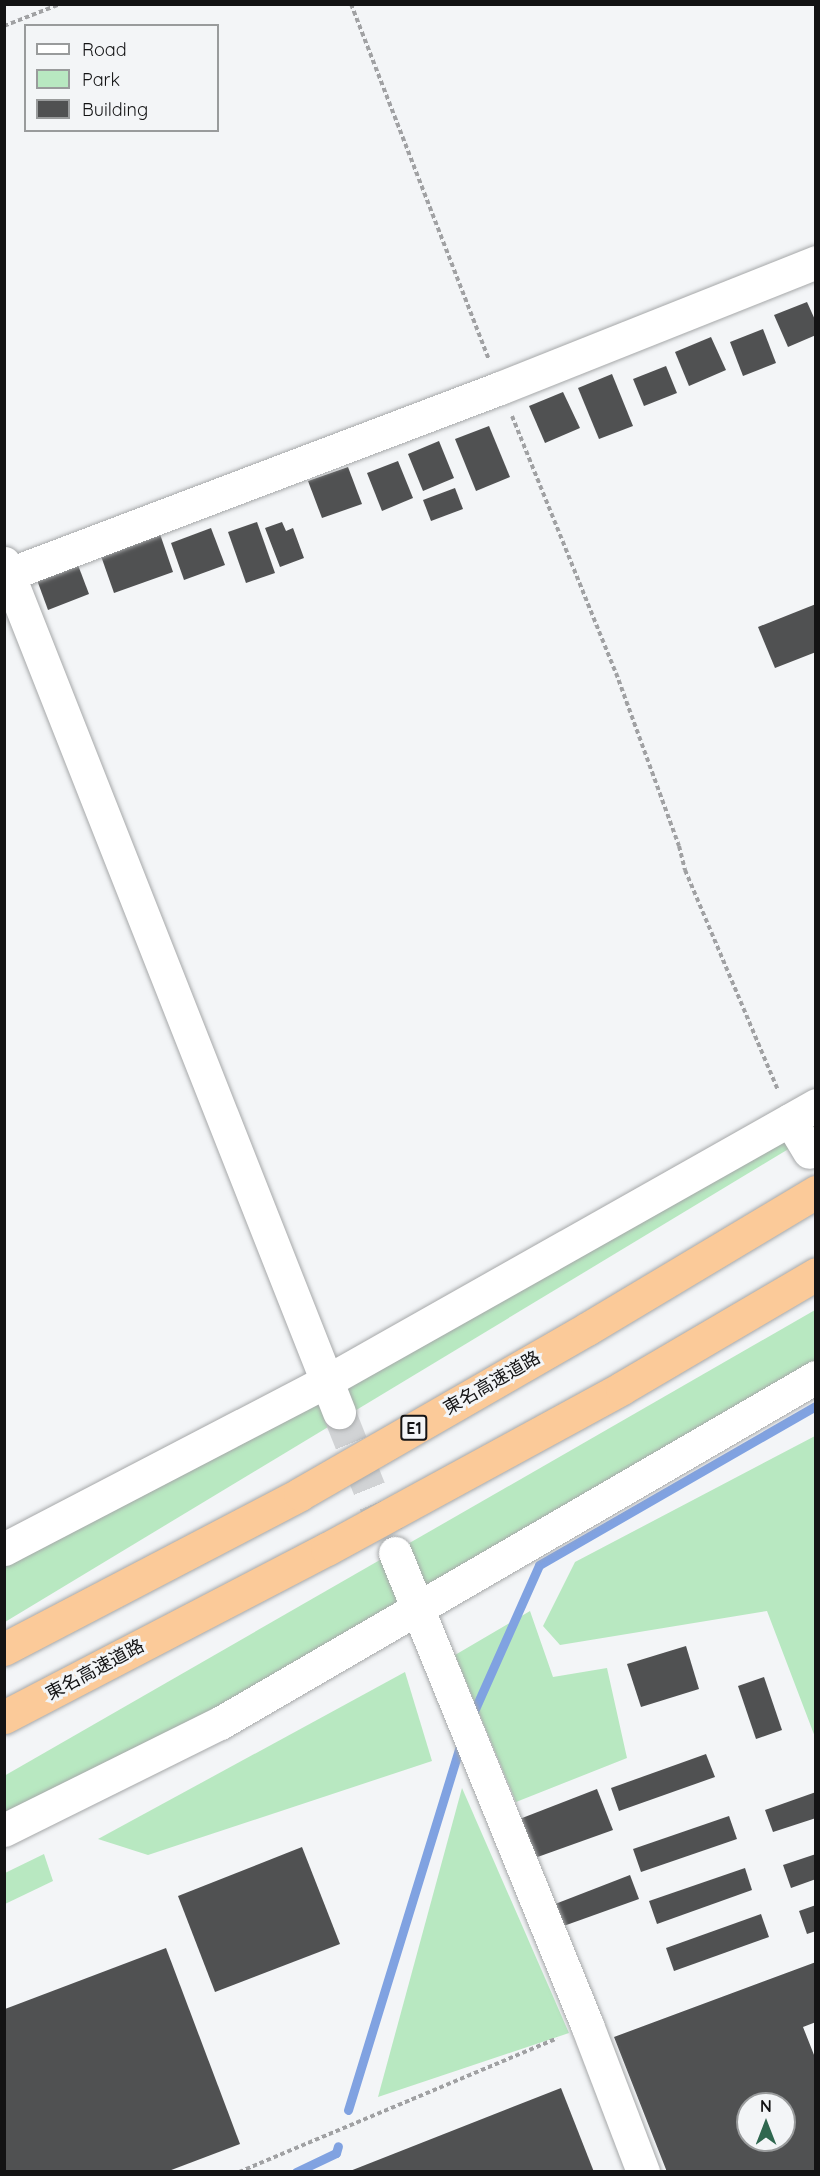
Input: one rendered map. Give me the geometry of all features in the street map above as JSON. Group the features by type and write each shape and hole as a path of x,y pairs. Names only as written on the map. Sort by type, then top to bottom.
{"highway":[{"name":"東名高速道路","path":"4,1650 300,1494 587,1329 816,1192"},
{"name":"東名高速道路","path":"4,1717 622,1388 816,1274"}],"street":[{"path":"339,1412 6,571 500,388 816,262"},
{"path":"4,1549 327,1381 803,1112 809,1152"},
{"path":"4,1830 220,1723 816,1377"},
{"path":"395,1553 587,2025 643,2172"}],"path":[{"path":"4,27 60,4"},
{"path":"351,4 500,388 616,673 679,846 685,870 803,1112"},
{"path":"239,2172 587,2025"}],"green space":[{"path":"815,1102 815,1133 5,1622 4,1546"},
{"path":"815,1310 815,1368 5,1827 4,1776"},
{"path":"815,1436 815,1737 767,1611 560,1645 543,1626 575,1562"},
{"path":"530,1611 553,1677 607,1668 627,1758 516,1802 455,1655"},
{"path":"405,1672 432,1761 148,1855 98,1839"},
{"path":"462,1788 569,2033 378,2097"},
{"path":"44,1854 53,1881 5,1904 5,1873"}],"building":[{"path":"807,302 816,322 816,335 788,347 774,315"},
{"path":"763,329 776,363 743,376 730,342"},
{"path":"711,337 726,370 689,386 675,352"},
{"path":"666,366 677,393 644,406 633,379"},
{"path":"612,374 633,426 599,439 578,388"},
{"path":"563,392 580,428 545,443 529,406"},
{"path":"489,426 510,477 476,491 455,439"},
{"path":"439,441 454,478 423,491 408,454"},
{"path":"398,461 413,498 382,511 367,473"},
{"path":"348,467 362,504 322,518 308,481"},
{"path":"455,488 463,509 431,521 423,500"},
{"path":"257,522 275,573 246,583 228,532"},
{"path":"282,522 286,531 293,528 304,558 280,567 265,528"},
{"path":"211,528 225,565 184,580 171,543"},
{"path":"160,534 173,572 114,593 101,556"},
{"path":"78,565 89,594 48,610 37,580"},
{"path":"816,604 816,652 775,668 758,627"},
{"path":"686,1646 699,1689 641,1707 627,1664"},
{"path":"764,1677 782,1730 756,1739 738,1686"},
{"path":"706,1754 715,1777 619,1811 611,1788"},
{"path":"597,1789 613,1830 532,1859 517,1820"},
{"path":"816,1792 816,1818 773,1832 765,1810"},
{"path":"729,1816 737,1839 641,1872 633,1849"},
{"path":"302,1847 340,1944 215,1992 178,1896"},
{"path":"816,1854 816,1879 791,1888 783,1865"},
{"path":"745,1868 752,1890 657,1924 649,1901"},
{"path":"630,1875 639,1899 558,1928 550,1906"},
{"path":"816,1905 816,1931 807,1934 799,1911"},
{"path":"761,1914 769,1937 674,1971 666,1948"},
{"path":"166,1948 240,2144 166,2172 5,2172 5,2009"},
{"path":"816,1962 816,2022 803,2027 816,2060 816,2172 667,2172 614,2037"},
{"path":"561,2088 594,2172 350,2172 350,2171"}],"waterway":[{"path":"471,1718 539,1565 816,1406"},
{"path":"348,2110 462,1739"},
{"path":"296,2172 336,2153 338,2146"}],"tunnel":[{"path":"339,1412 395,1553"}]}
